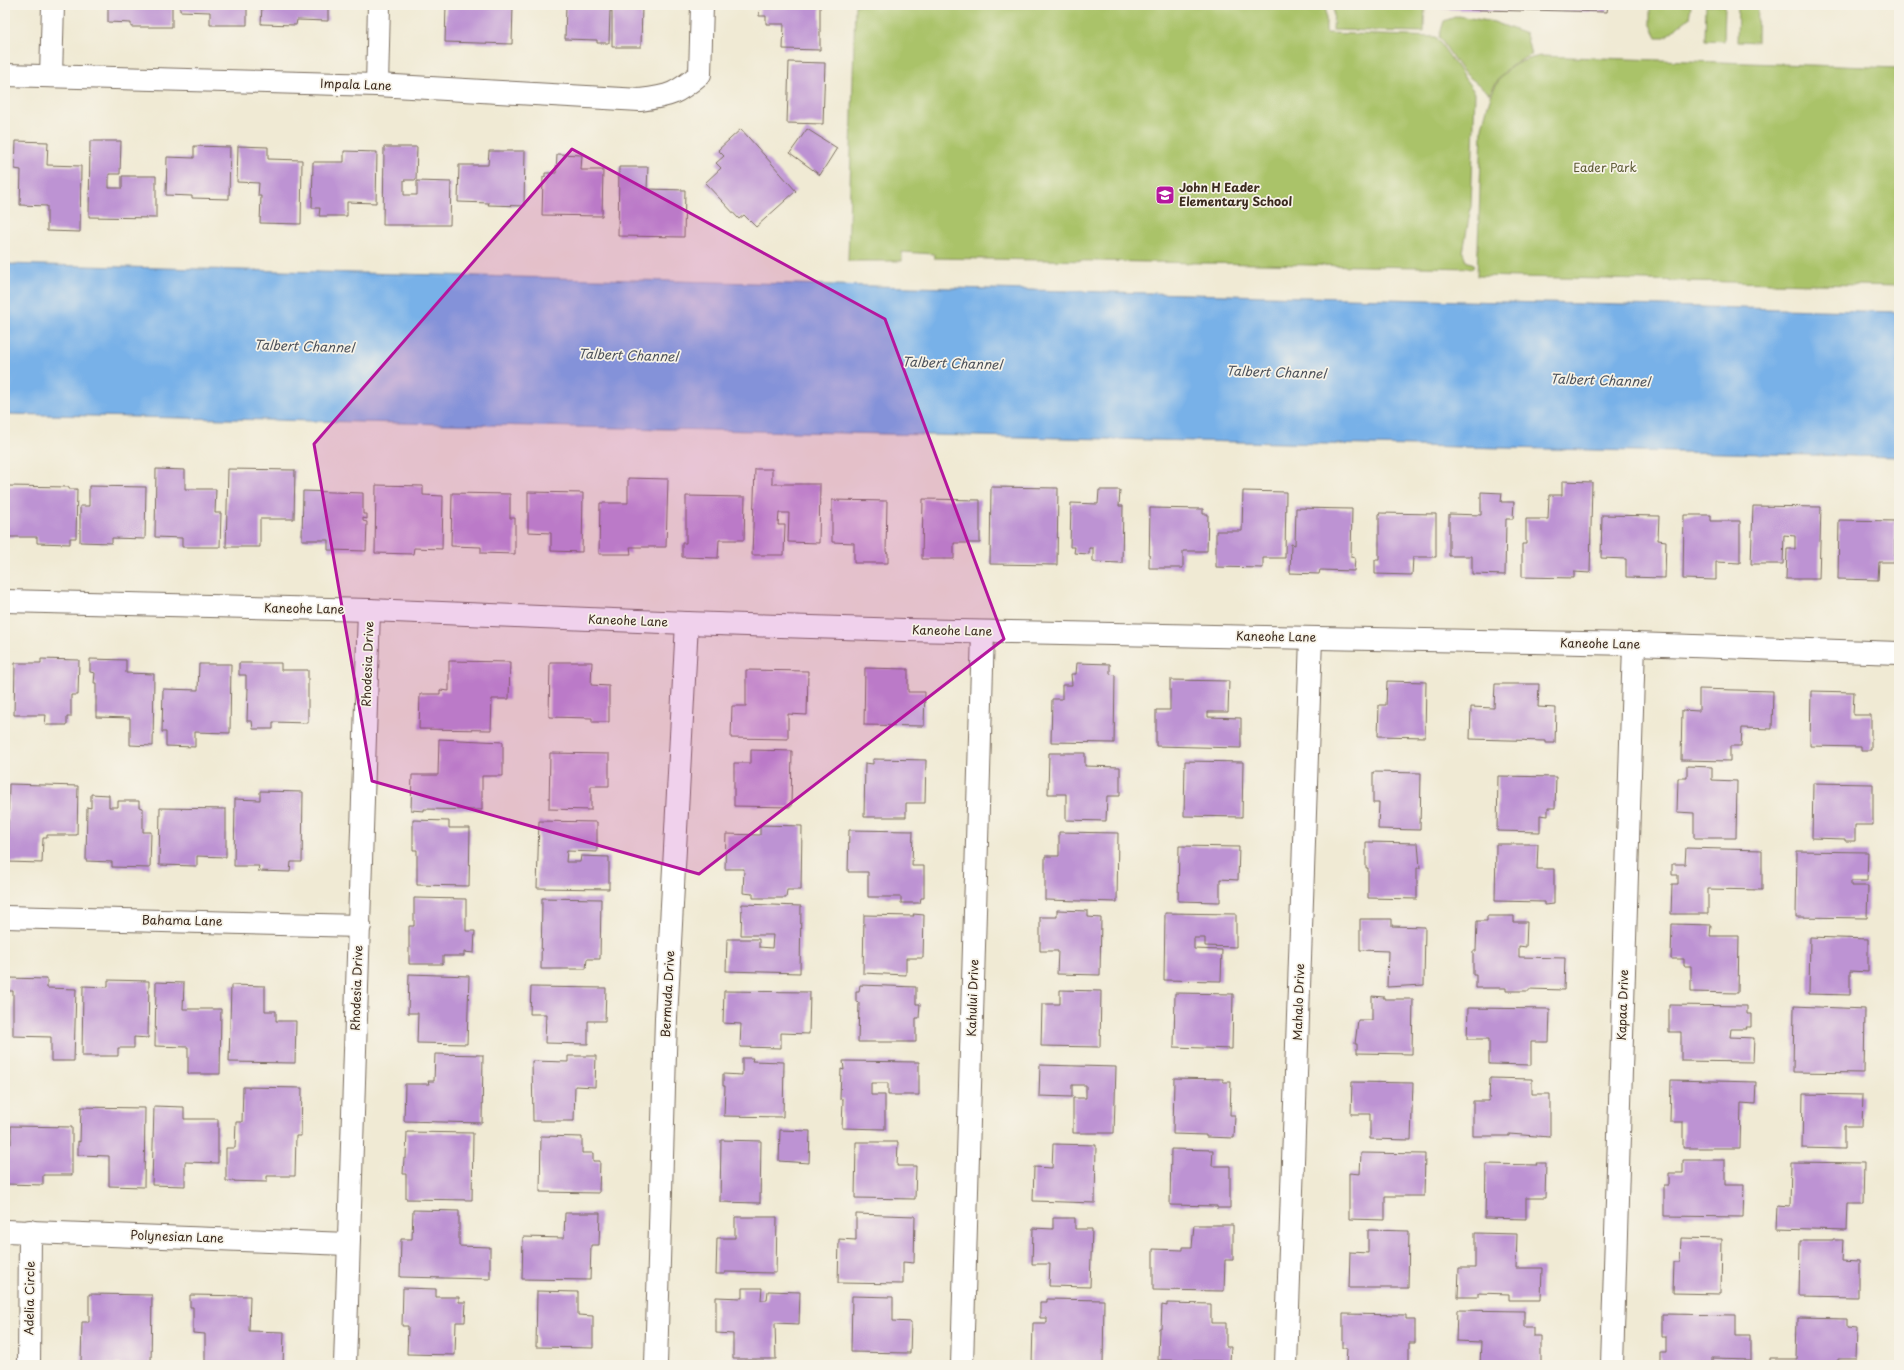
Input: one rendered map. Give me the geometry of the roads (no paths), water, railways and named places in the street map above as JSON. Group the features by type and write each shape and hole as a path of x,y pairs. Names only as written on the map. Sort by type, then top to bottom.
{"street":[{"path":"51,76 53,5"},
{"path":"377,85 379,5"},
{"name":"Impala Lane","path":"5,75 377,85 640,100 662,97 680,90 700,74 702,5"},
{"name":"Kaneohe Lane","path":"5,601 369,610 687,623 983,632 1634,644 1899,654"},
{"name":"Rhodesia Drive","path":"345,1365 369,610"},
{"name":"Bermuda Drive","path":"656,1365 666,1018 687,623"},
{"name":"Kahului Drive","path":"962,1365 983,632"},
{"name":"Mahalo Drive","path":"1286,1365 1311,638"},
{"name":"Kapaa Drive","path":"1612,1365 1634,644"},
{"name":"Bahama Lane","path":"5,917 360,926"},
{"name":"Polynesian Lane","path":"5,1231 348,1244"},
{"name":"Adelia Circle","path":"29,1365 30,1231"}],"water":[{"name":"Talbert Channel","path":"5,264 1899,312 1899,457 5,414"}],"place":[{"name":"John H Eader Elementary School","path":"1165,195"}],"park label":[{"name":"Eader Park","path":"1605,168"}]}
